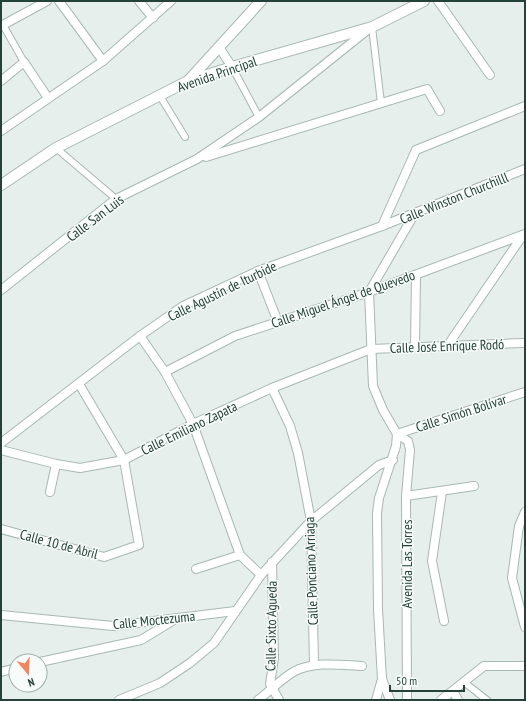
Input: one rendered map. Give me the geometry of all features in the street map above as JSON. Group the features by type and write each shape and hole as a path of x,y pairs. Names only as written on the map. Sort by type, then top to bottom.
{"street":[{"path":"47,1 2,26 48,98"},
{"path":"59,1 103,60"},
{"path":"139,1 153,18"},
{"path":"1,131 103,60 171,1"},
{"path":"188,81 261,1"},
{"name":"Avenida Principal","path":"1,185 56,148 188,81 372,26 424,1"},
{"path":"438,1 490,75"},
{"path":"372,26 381,103"},
{"name":"Calle San Luis","path":"2,288 116,199 197,159 259,117 372,26"},
{"path":"219,47 232,67 259,117"},
{"path":"1,81 24,62"},
{"name":"Calle San Luis","path":"197,159 427,89 440,111"},
{"path":"160,96 185,138"},
{"path":"382,226 416,150 525,106"},
{"path":"56,148 116,199"},
{"name":"Calle Winston Churchilll","path":"382,226 525,169"},
{"path":"369,292 415,213"},
{"name":"Calle Agustín de Iturbide","path":"1,443 140,336 183,306 258,271 382,226"},
{"path":"448,345 524,235"},
{"name":"Calle Miguel Ángel de Quevedo","path":"165,372 235,336 369,292 524,235"},
{"path":"258,271 278,322"},
{"path":"415,346 416,275"},
{"name":"Avenida Las Torres","path":"369,292 373,386 383,410 397,434 408,441 410,450 406,496 407,700"},
{"path":"140,336 165,372 193,424 240,555 261,575"},
{"name":"Calle José Enrique Rodó","path":"371,349 448,345 524,345"},
{"name":"Calle Emiliano Zapata","path":"1,450 56,464 80,468 124,460 193,424 272,388 371,349"},
{"path":"79,384 124,460"},
{"name":"Calle Ponciano Arriaga","path":"272,388 290,426 296,446 312,521 314,665"},
{"name":"Calle Simón Bolívar","path":"397,434 525,392"},
{"name":"Avenida Las Torres","path":"390,700 382,679 378,609 377,513 379,498 393,460 397,434"},
{"name":"Calle 10 de Abril","path":"1,528 104,557 138,545 124,460"},
{"path":"119,700 160,683 190,663 214,643 261,575 312,521 379,465 393,460"},
{"path":"50,492 56,464"},
{"path":"406,496 442,492 474,486"},
{"path":"442,492 432,561 444,621"},
{"path":"525,512 519,526 512,578 525,627"},
{"path":"196,569 240,555"},
{"name":"Calle Sixto Agueda","path":"272,562 274,658 270,684 272,690"},
{"name":"Calle Moctezuma","path":"1,615 113,626 235,611"},
{"path":"48,660 141,640 179,617"},
{"path":"258,700 294,672 314,665 362,666"},
{"path":"441,700 465,683 484,666 525,666"},
{"path":"376,700 382,679"},
{"path":"465,683 488,700"},
{"path":"272,690 279,700"},
{"path":"453,691 458,700"}]}
